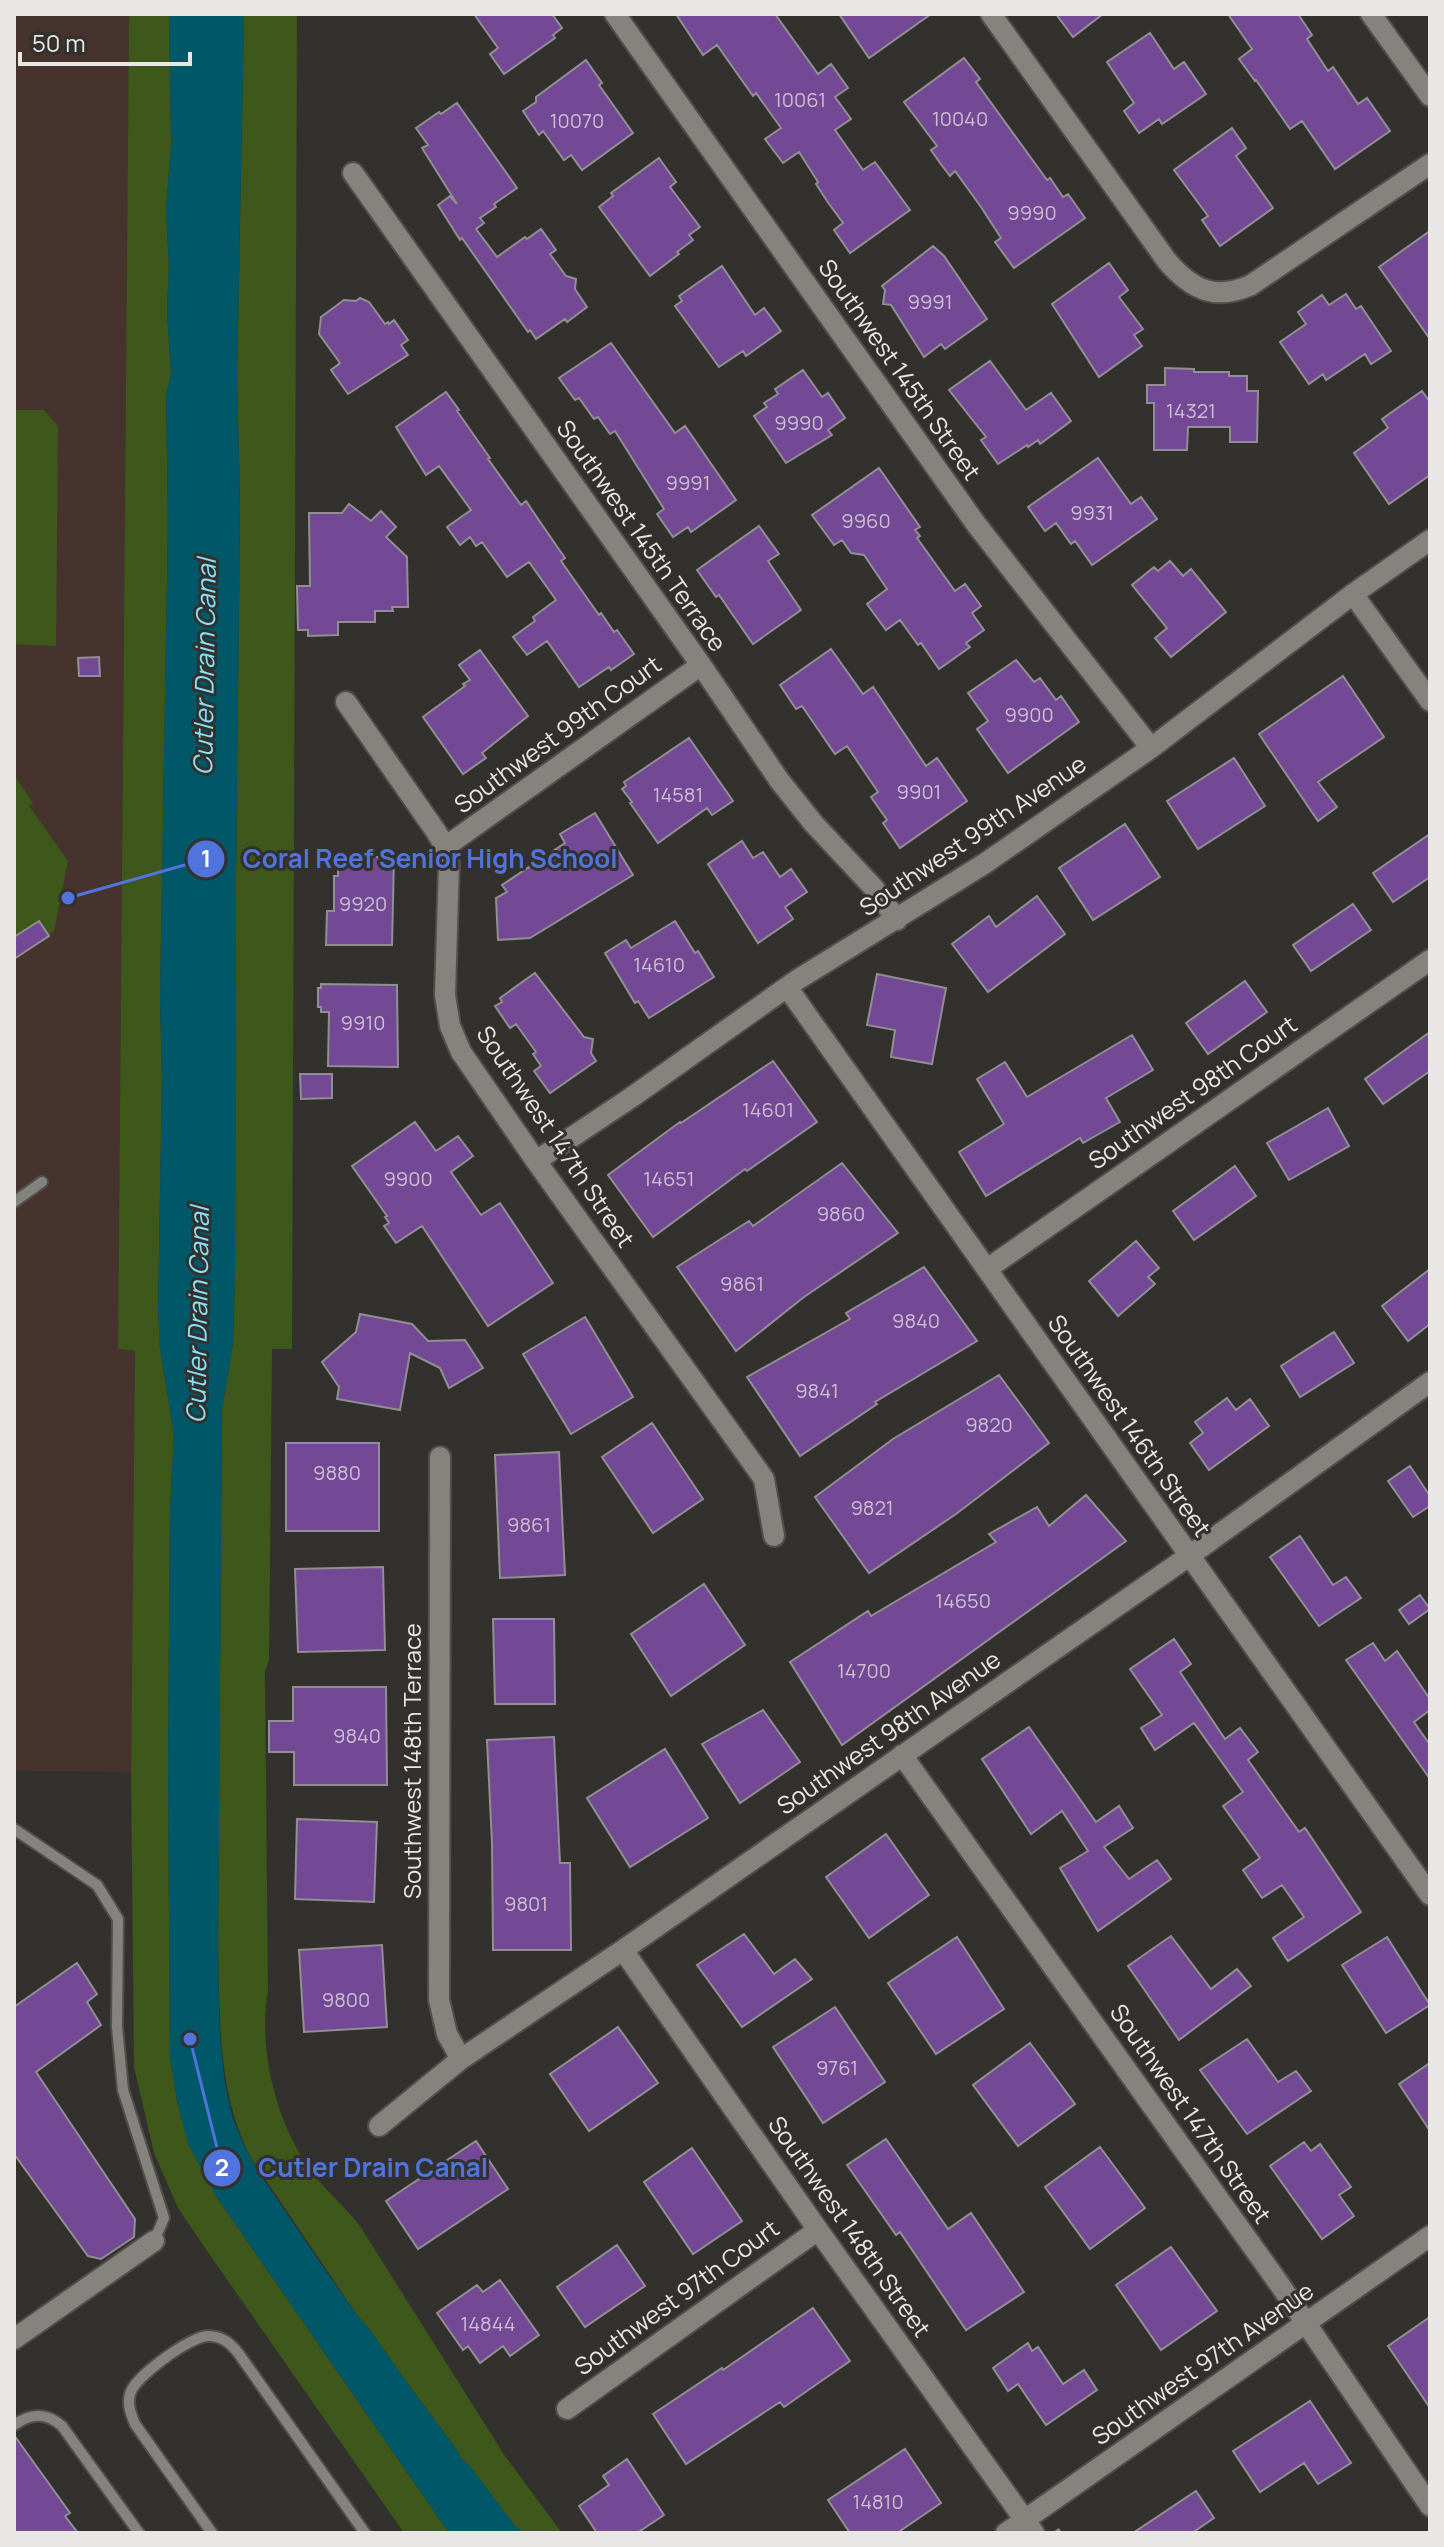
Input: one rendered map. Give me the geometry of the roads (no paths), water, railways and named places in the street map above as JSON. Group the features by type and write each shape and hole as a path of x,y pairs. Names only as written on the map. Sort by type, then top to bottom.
{"street":[{"name":"Southwest 145th Street","path":"615,14 976,524 1151,748"},
{"path":"991,14 1167,261 1184,279 1203,290 1228,292 1251,285 1430,164"},
{"path":"1371,14 1430,96"},
{"name":"Southwest 145th Terrace","path":"353,173 779,780 814,824 873,887 897,920"},
{"name":"Southwest 99th Avenue","path":"536,1161 787,987 984,864 1151,748 1353,594 1430,540"},
{"path":"1353,594 1430,701"},
{"name":"Southwest 99th Court","path":"445,847 701,665"},
{"name":"Southwest 147th Street","path":"346,702 445,847 449,863 445,995 450,1026 469,1065 764,1479 774,1536"},
{"name":"Southwest 98th Court","path":"987,1269 1430,960"},
{"name":"Southwest 146th Street","path":"787,987 1430,1895"},
{"name":"Southwest 98th Avenue","path":"379,2126 461,2059 623,1950 1189,1556 1430,1382"},
{"name":"Southwest 148th Terrace","path":"440,1457 439,2000 447,2034 461,2059"},
{"name":"Southwest 147th Street","path":"902,1755 1306,2324 1430,2506"},
{"name":"Southwest 148th Street","path":"623,1950 1030,2526"},
{"name":"Southwest 97th Court","path":"567,2409 818,2230"},
{"name":"Southwest 97th Avenue","path":"1006,2533 1030,2526 1430,2236"},
{"path":"14,2339 154,2241"}],"lane":[{"path":"14,1202 42,1182"},
{"path":"14,1829 97,1885 118,1919 117,2027 123,2090 164,2218 154,2241"},
{"path":"212,2533 129,2411 130,2394 137,2380 195,2339 206,2336 220,2337 239,2354 365,2533"},
{"path":"14,2425 24,2418 38,2415 52,2418 62,2426 139,2533"}],"water":[{"path":"169,14 244,14 237,378 240,506 235,1275 233,1343 222,1409 218,1945 223,2067 239,2134 265,2182 461,2459 523,2533 449,2533 216,2196 188,2144 170,2056 168,1765 170,1510 174,1434 160,1348 158,1310 168,522 166,395 171,375 166,211 171,144"}],"place":[{"name":"Coral Reef Senior High School","path":"68,898"},
{"name":"Cutler Drain Canal","path":"190,2039"}]}
